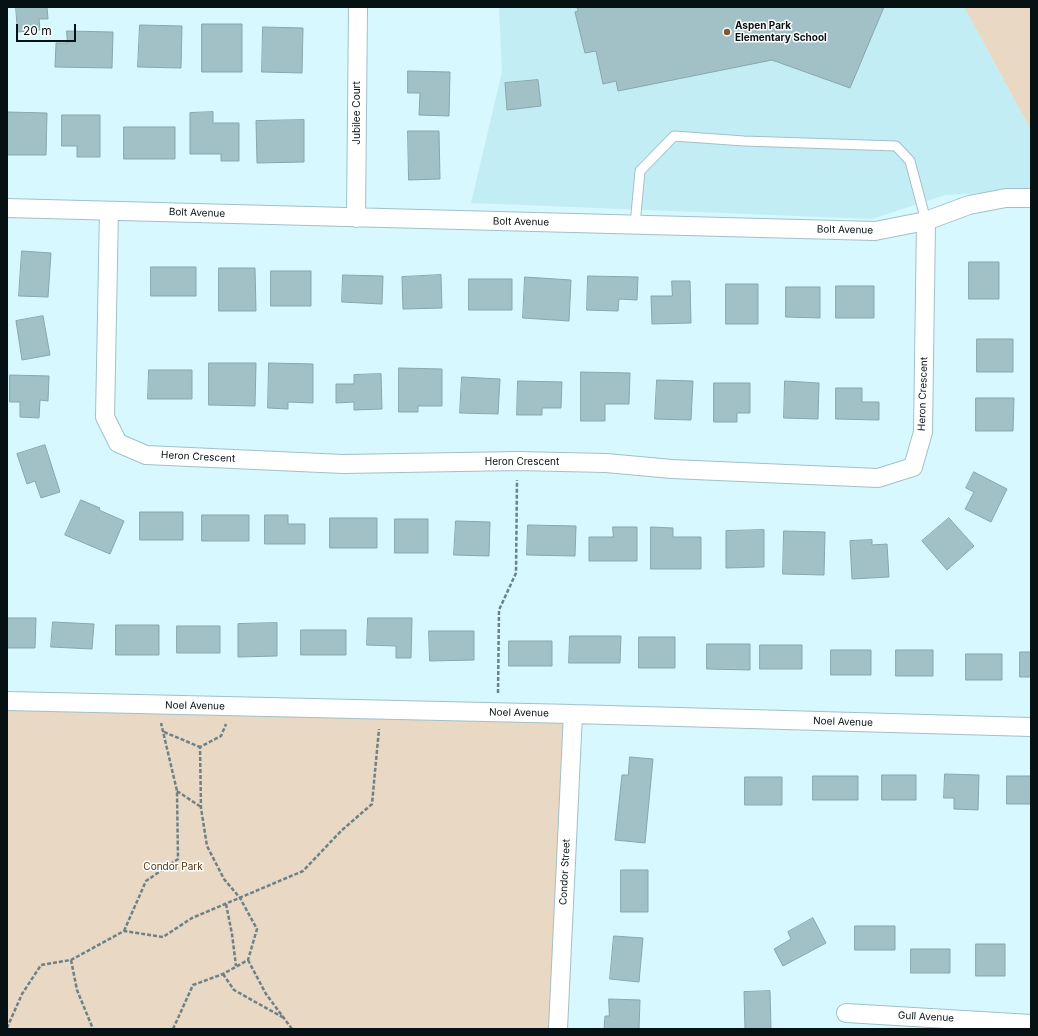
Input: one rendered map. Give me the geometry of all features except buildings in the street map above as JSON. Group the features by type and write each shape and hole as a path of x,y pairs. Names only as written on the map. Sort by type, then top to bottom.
{"street":[{"name":"Jubilee Court","path":"356,218 358,7"},
{"name":"Bolt Avenue","path":"7,208 875,232 926,221 969,205 1006,198 1031,198"},
{"name":"Heron Crescent","path":"109,210 105,417 118,442 146,455 343,464 518,461 606,462 672,468 878,478 913,467 923,432 926,221"},
{"name":"Noel Avenue","path":"7,701 573,714 1031,727"},
{"name":"Condor Street","path":"558,1029 573,714"},
{"name":"Gull Avenue","path":"846,1013 1031,1024"}],"lane":[{"path":"635,225 640,171 674,136 744,141 896,146 910,161 926,221"}],"path":[{"path":"498,713 499,610 516,573 518,461"},
{"path":"124,931 146,881 178,859 177,791 164,732 155,705"},
{"path":"200,748 221,736 232,707"},
{"path":"7,1028 22,994 41,965 71,960 124,931 163,937 192,918 303,871 341,831 372,804 380,710"},
{"path":"164,732 200,748"},
{"path":"200,748 201,808 207,846 224,879 240,898 257,929 248,960 266,994 292,1029"},
{"path":"177,791 201,808"},
{"path":"226,904 236,966"},
{"path":"71,960 77,990 93,1029"},
{"path":"173,1029 193,986 223,974 248,960"},
{"path":"223,974 234,990 286,1019"}],"shaded area":[{"path":"499,7 964,7 1031,130 1031,191 945,195 872,219 471,203 502,72"}],"green space":[{"path":"964,7 1031,7 1031,130"},
{"name":"Condor Park","path":"7,701 573,714 558,1029 7,1029"}],"place":[{"name":"Aspen Park Elementary School","path":"727,32"}]}
